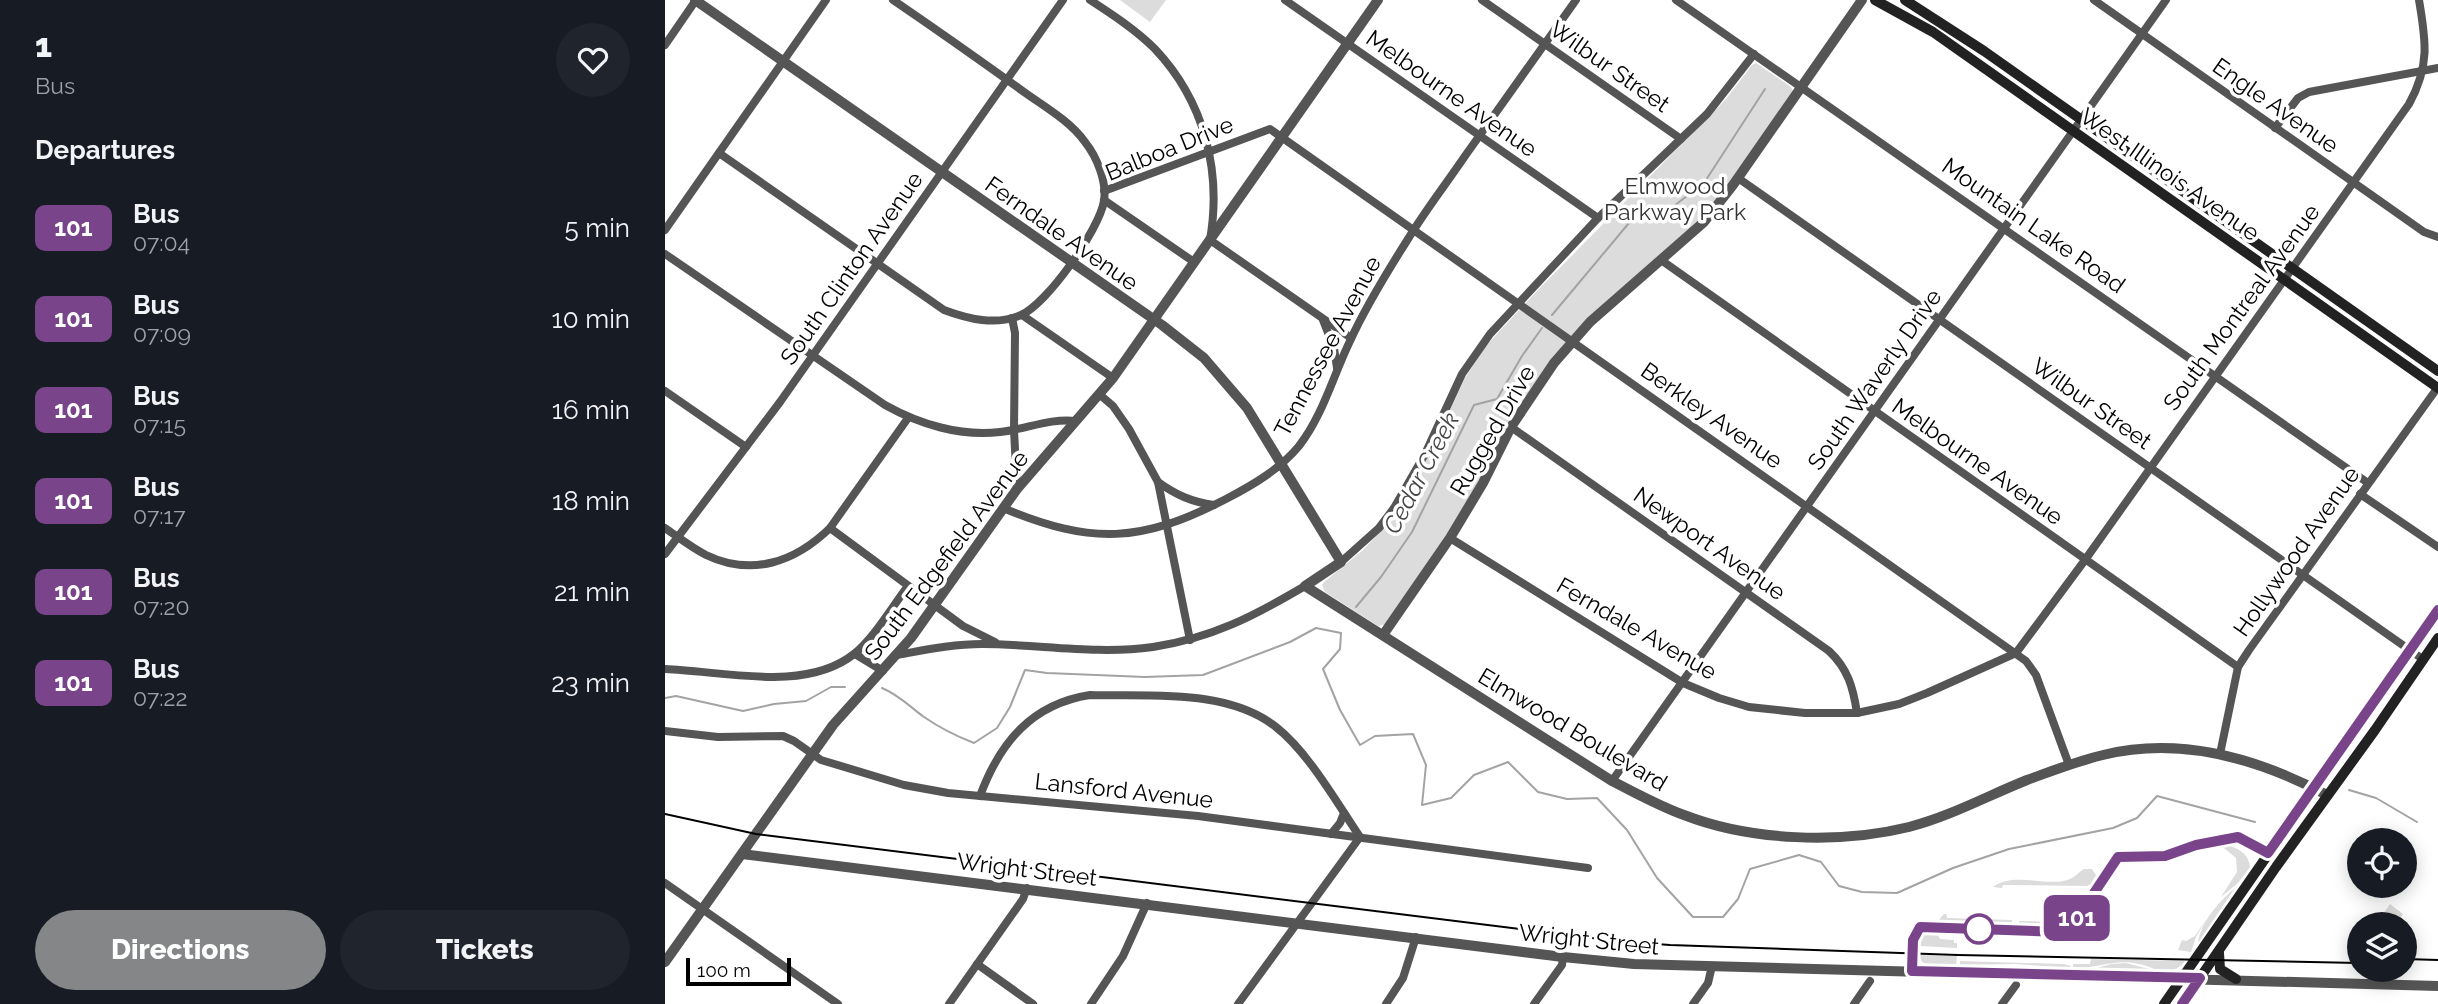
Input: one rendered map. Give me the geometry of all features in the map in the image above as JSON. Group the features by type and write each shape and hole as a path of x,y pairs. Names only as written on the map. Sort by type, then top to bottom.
{"main road":[{"name":"West Illinois Avenue","path":"1875,0 1911,18 1976,62 2438,387"},
{"name":"West Illinois Avenue","path":"1905,0 1984,51 2438,371"},
{"path":"1976,62 1984,51"},
{"path":"2178,205 2186,194"},
{"path":"2164,1004 2438,610"},
{"path":"2182,1004 2438,638"},
{"path":"2351,737 2364,746"},
{"path":"2265,858 2276,867"},
{"path":"2220,949 2220,969 2236,979"}],"street":[{"path":"665,45 696,0"},
{"name":"Ferndale Avenue","path":"696,0 1189,346 1218,372 1252,415 1341,562"},
{"path":"665,230 826,0"},
{"path":"893,0 1069,125 1085,141 1101,171 1104,195 1194,262"},
{"name":"South Clinton Avenue","path":"665,554 813,356 1063,0"},
{"path":"1090,0 1132,29 1171,68 1187,91 1199,116 1210,152 1214,215 1210,240 1351,338"},
{"name":"Melbourne Avenue","path":"1285,0 1598,218"},
{"name":"South Edgefield Avenue","path":"665,962 811,754 848,706 897,655 1017,489 1113,378 1378,0"},
{"name":"Wilbur Street","path":"1482,0 1681,139"},
{"name":"Tennessee Avenue","path":"1003,508 1056,528 1115,535 1167,525 1214,505 1265,477 1282,463 1298,446 1324,404 1351,338 1414,229 1576,0"},
{"name":"Mountain Lake Road","path":"1676,0 2368,482"},
{"name":"Rugged Drive","path":"1383,635 1450,538 1483,483 1511,427 1540,383 1590,322 1704,222 1738,178 1862,0"},
{"name":"Engle Avenue","path":"2094,0 2424,232 2438,237"},
{"name":"South Waverly Drive","path":"1612,781 2167,0"},
{"name":"South Montreal Avenue","path":"2016,653 2409,104 2424,71 2425,40 2419,0"},
{"name":"Rugged Drive","path":"1305,586 1341,562 1379,528 1394,508 1413,477 1462,374 1490,334 1598,218 1721,99 1754,54"},
{"path":"2275,128 2298,98 2309,92 2438,68"},
{"name":"Balboa Drive","path":"719,153 944,310 965,318 981,320 1022,315 1044,298 1092,231 1104,195 1270,129 1282,137"},
{"name":"Berkley Avenue","path":"1282,137 2016,653 2036,675 2069,765"},
{"name":"Wilbur Street","path":"1738,178 2424,660"},
{"path":"665,254 908,418 957,431 997,433 1055,420 1076,421"},
{"name":"Melbourne Avenue","path":"1661,260 2238,667"},
{"path":"1022,315 1113,378"},
{"path":"1322,317 1334,348 1337,369"},
{"path":"1012,318 1016,333 1014,430 1017,489"},
{"name":"Hollywood Avenue","path":"2220,754 2238,667 2438,387"},
{"path":"665,391 746,447"},
{"path":"1099,394 1129,429 1158,482 1190,640"},
{"path":"665,528 705,554 728,563 757,565 787,559 802,552 829,528 908,418"},
{"name":"Newport Avenue","path":"1511,427 1829,650 1849,675 1857,713"},
{"path":"1158,482 1176,495 1214,505"},
{"path":"2360,494 2438,547"},
{"path":"829,528 963,626 1001,644"},
{"name":"Ferndale Avenue","path":"1450,538 1683,683 1719,698 1749,706 1805,713 1857,713 1899,704 2016,653"},
{"path":"665,669 748,676 821,671 855,654 908,586"},
{"path":"897,655 959,645 1001,644 1112,650 1151,647 1190,640 1235,625 1305,586"},
{"name":"Elmwood Boulevard","path":"1305,586 1612,781 1685,816 1711,824 1787,836 1841,837 1888,832 1967,809 2024,782 2069,765 2105,754 2148,748 2220,754 2258,764 2327,795"},
{"path":"855,654 883,671"},
{"path":"980,796 987,777 1024,724 1038,713 1072,698 1090,695 1202,698 1256,713 1276,727 1302,753 1360,837 1238,1004"},
{"name":"Lansford Avenue","path":"665,731 718,737 783,736 821,760 904,785 948,793 1198,816 1588,869"},
{"path":"1331,834 1344,813"},
{"name":"Wright Street","path":"742,853 1563,957 1658,965 2438,986"},
{"path":"665,883 838,1004"},
{"path":"949,1004 1023,899 1027,888"},
{"path":"1091,1004 1123,956 1147,903"},
{"path":"1387,1004 1403,978 1416,937"},
{"path":"1534,1004 1562,965 1563,957"},
{"path":"977,964 1033,1004"},
{"path":"1693,1004 1708,983 1712,966"},
{"path":"1854,1004 1870,981"},
{"path":"2002,1004 2016,985"}],"green space":[{"path":"1120,0 1166,0 1150,22"},
{"name":"Elmwood Parkway Park","path":"1756,63 1793,91 1700,220 1582,324 1539,378 1517,408 1479,481 1432,558 1386,624 1378,626 1325,592 1322,585 1324,582 1362,551 1391,521 1429,454 1465,378 1485,347 1726,99"},
{"path":"2227,845 2242,852 2248,858 2250,867 2238,883 2221,897 2237,872 2236,858 2224,848"},
{"path":"2084,869 2092,869 2097,877 2096,881 2087,886 1993,887 2011,880 2062,881 2072,878"},
{"path":"2235,888 2198,943 2207,920"},
{"path":"2390,904 2400,912 2384,912"},
{"path":"1944,914 1947,918 2012,920 2012,927 1943,926 1938,921"},
{"path":"2066,917 2070,919 2065,923 2060,926 2053,928 2019,927 2019,921 2066,922"},
{"path":"2207,918 2191,952 2178,950 2182,940 2186,941 2195,936"},
{"path":"1937,933 1940,939 1954,940 1957,948 1919,946 1923,936"},
{"path":"1919,955 1957,956 1956,965 1929,965 1922,962"},
{"path":"2091,959 2185,961 2171,971 2130,962 2073,968 2073,964 2090,964"},
{"path":"1960,961 2064,964 2071,968 2015,964 1960,965"},
{"path":"2126,963 2153,970 2097,968 2111,964"}],"waterway":[{"name":"Cedar Creek","path":"1552,315 1629,223 1662,215 1704,183 1765,89"},
{"name":"Cedar Creek","path":"1356,607 1412,532 1474,405 1497,399 1542,328"},
{"path":"882,688 899,697 936,725 974,743 997,728 1010,707 1025,670 1145,677 1203,675 1290,642 1316,628 1341,633 1340,649 1323,669 1340,710 1360,745 1375,736 1413,734 1426,765 1422,805 1451,798 1474,775 1508,762 1538,792 1567,799 1597,798 1627,830 1657,878 1693,917 1723,917 1738,899 1750,869 1799,855 1821,862 1839,886 1862,892 1897,893 1953,868 2009,849 2113,828 2137,818 2157,796 2255,822"},
{"path":"665,698 676,696 743,711 806,701 831,687 845,687"},
{"path":"2349,790 2376,798 2417,822"}],"tram line":[{"path":"665,814 756,834 1616,941 1958,955 2347,963"},
{"path":"2417,959 2438,960"}],"bus line":[{"name":"101","path":"2182,1004 2200,978 1912,971 1913,940 1920,927 2062,932 2072,926 2118,857 2165,856 2231,837 2250,841 2268,853 2438,610"}]}
